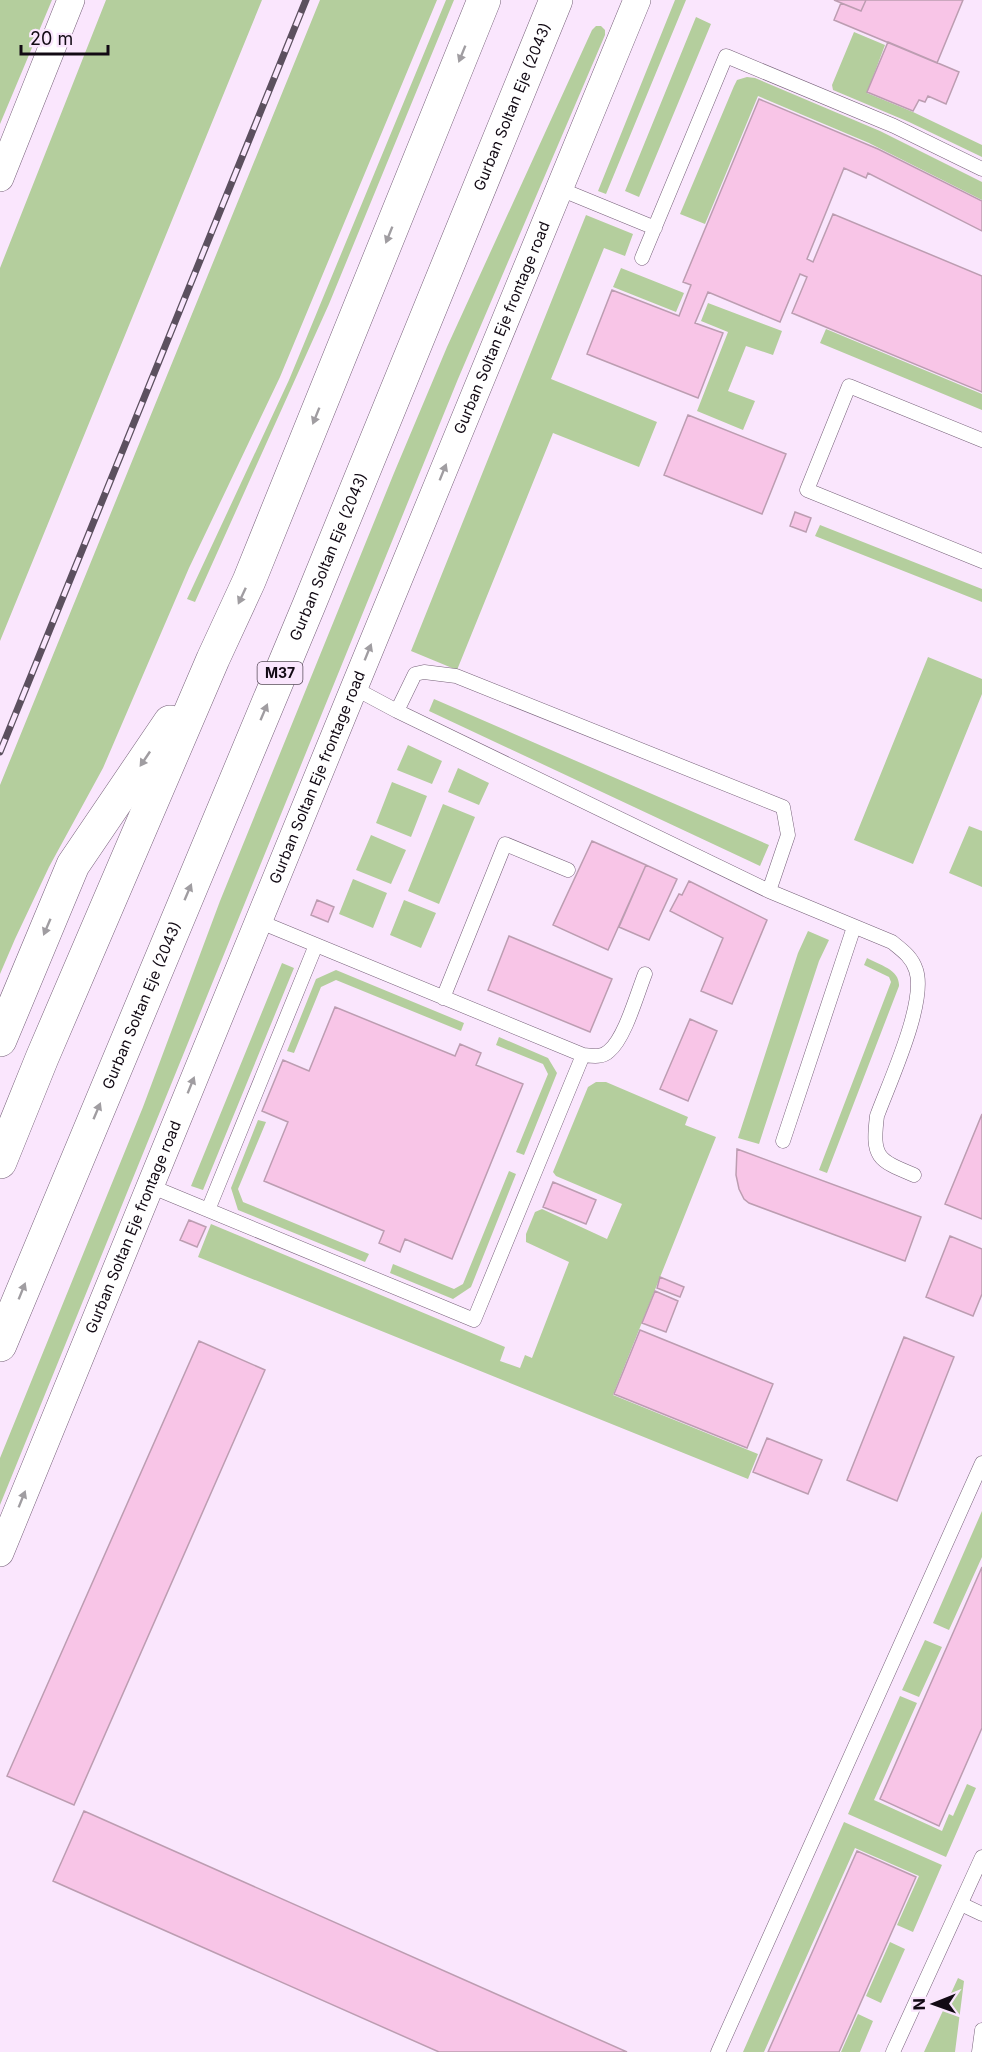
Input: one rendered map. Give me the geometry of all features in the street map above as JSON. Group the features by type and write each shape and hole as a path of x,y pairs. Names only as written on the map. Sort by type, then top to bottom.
{"highway":[{"path":"0,1162 42,1058 213,659 249,581 484,0"},
{"name":"Gurban Soltan Eje (2043)","path":"0,1345 309,605 556,0"},
{"path":"0,1040 73,865 213,659"}],"street":[{"path":"0,178 71,0"},
{"path":"615,0 628,26"},
{"name":"Gurban Soltan Eje frontage road","path":"0,1554 638,0"}],"lane":[{"path":"642,258 726,56 894,126 982,169"},
{"path":"560,189 655,228"},
{"path":"982,440 849,386 807,490 982,561"},
{"path":"397,711 416,674 424,672 456,676 783,807 788,835 769,891"},
{"path":"354,688 769,891 892,942 906,953 916,970 918,989 916,1010 877,1116 875,1134 876,1152 887,1164 914,1174"},
{"path":"443,998 505,844 568,870"},
{"path":"258,921 583,1055 596,1057 608,1052 619,1040 645,975"},
{"path":"783,1141 854,927"},
{"path":"208,1210 316,945"},
{"path":"150,1186 474,1320 583,1055"},
{"path":"718,2052 982,1463"},
{"path":"893,2052 982,1857"},
{"path":"961,1904 982,1914"},
{"path":"978,2052 982,2030"}],"green space":[{"path":"0,0 52,0 0,124"},
{"path":"106,0 262,0 0,641 0,268"},
{"path":"320,0 437,0 280,377 189,568 103,768 49,867 0,974 0,785"},
{"path":"446,0 454,0 329,304 195,602 187,599 289,380"},
{"path":"675,0 686,0 606,194 598,191"},
{"path":"696,17 711,24 639,197 625,191"},
{"path":"596,26 601,26 605,30 605,35 458,379 0,1505 0,1458 143,1107 220,901 447,347 592,30"},
{"path":"854,32 885,45 867,93 982,145 982,157 909,122 833,90 832,85"},
{"path":"747,77 755,78 880,131 982,182 982,200 869,143 758,96 705,224 680,214 734,86 737,80"},
{"path":"586,215 633,234 625,256 604,248 551,379 657,422 639,467 553,433 457,670 411,651"},
{"path":"621,268 684,293 676,312 613,287"},
{"path":"708,303 782,331 773,355 746,346 728,391 755,401 743,430 697,411 728,332 701,321"},
{"path":"826,329 982,394 982,410 820,343"},
{"path":"820,525 982,589 982,602 815,536"},
{"path":"928,657 982,679 982,694 913,864 854,840"},
{"path":"434,699 769,845 760,866 429,711"},
{"path":"408,745 442,761 432,784 397,770"},
{"path":"458,768 489,783 479,805 448,792"},
{"path":"392,782 427,796 411,837 376,823"},
{"path":"443,804 475,817 439,904 408,891"},
{"path":"969,826 982,831 982,887 949,873"},
{"path":"371,835 406,850 391,884 356,870"},
{"path":"353,879 387,893 373,928 339,914"},
{"path":"404,900 436,913 421,948 390,935"},
{"path":"808,931 829,940 819,961 759,1144 738,1138 798,953"},
{"path":"867,958 893,972 899,986 827,1173 819,1170 891,982 889,977 864,965"},
{"path":"282,963 294,968 203,1190 191,1186"},
{"path":"336,970 464,1023 461,1031 336,980 321,987 294,1053 287,1051 316,979"},
{"path":"499,1037 548,1058 557,1073 524,1155 516,1152 548,1074 543,1064 496,1045"},
{"path":"596,1082 606,1082 688,1117 685,1125 716,1137 613,1395 758,1454 748,1479 198,1257 211,1224 505,1347 500,1361 520,1368 525,1355 532,1358 569,1262 526,1242 526,1234 535,1212 542,1209 607,1239 622,1204 556,1176 553,1172 588,1087"},
{"path":"258,1120 266,1122 238,1189 243,1202 369,1254 365,1262 238,1210 231,1188"},
{"path":"509,1171 516,1174 471,1287 453,1299 390,1273 393,1264 454,1289 463,1284"},
{"path":"982,1511 982,1557 949,1630 933,1623"},
{"path":"925,1640 942,1647 919,1697 902,1690"},
{"path":"900,1696 917,1703 874,1800 942,1831 949,1814 953,1816 967,1784 976,1788 946,1857 848,1814"},
{"path":"844,1822 942,1865 913,1932 897,1925 919,1876 855,1848 764,2052 743,2052"},
{"path":"890,1942 905,1949 881,2003 866,1996"},
{"path":"958,1978 964,1981 955,2052 924,2052"},
{"path":"858,2014 873,2021 860,2052 841,2052"}],"building":[{"path":"834,0 866,0 861,11"},
{"path":"866,0 963,0 937,63 834,20 841,3 861,11"},
{"path":"888,42 959,72 946,104 928,96 925,102 919,100 913,111 867,92"},
{"path":"759,99 878,149 982,201 982,231 868,173 866,178 844,168 807,259 813,262 833,214 982,276 982,392 792,313 807,277 800,274 780,322 708,292 695,323 723,333 698,398 587,354 612,290 679,316 691,285 683,282"},
{"path":"688,415 786,454 762,514 664,475"},
{"path":"795,512 811,518 806,532 790,526"},
{"path":"592,841 646,865 608,950 553,925"},
{"path":"646,865 677,879 649,940 619,927"},
{"path":"689,881 767,920 732,1004 701,991 723,938 670,911"},
{"path":"317,900 334,907 328,922 311,915"},
{"path":"509,936 612,979 590,1032 488,990"},
{"path":"335,1007 455,1056 460,1044 481,1053 476,1065 523,1084 452,1259 405,1239 400,1252 379,1243 384,1231 264,1181 288,1122 262,1111 283,1060 309,1071"},
{"path":"690,1019 717,1031 688,1101 660,1089"},
{"path":"982,1114 982,1219 945,1204"},
{"path":"737,1149 921,1217 905,1261 749,1203 739,1189 736,1175"},
{"path":"553,1182 596,1200 586,1224 543,1207"},
{"path":"189,1220 206,1227 197,1247 180,1240"},
{"path":"950,1236 982,1249 982,1294 973,1316 926,1297"},
{"path":"660,1277 684,1287 680,1297 657,1288"},
{"path":"655,1291 678,1301 666,1332 642,1323"},
{"path":"640,1330 773,1384 747,1448 614,1394"},
{"path":"904,1337 954,1357 897,1501 847,1480"},
{"path":"199,1341 265,1370 74,1805 7,1776"},
{"path":"767,1438 822,1460 808,1494 753,1472"},
{"path":"982,1567 982,1728 939,1826 880,1799"},
{"path":"84,1811 627,2052 439,2052 53,1881"},
{"path":"857,1851 916,1877 839,2052 768,2052"}],"railway":[{"path":"0,752 306,0"}]}
